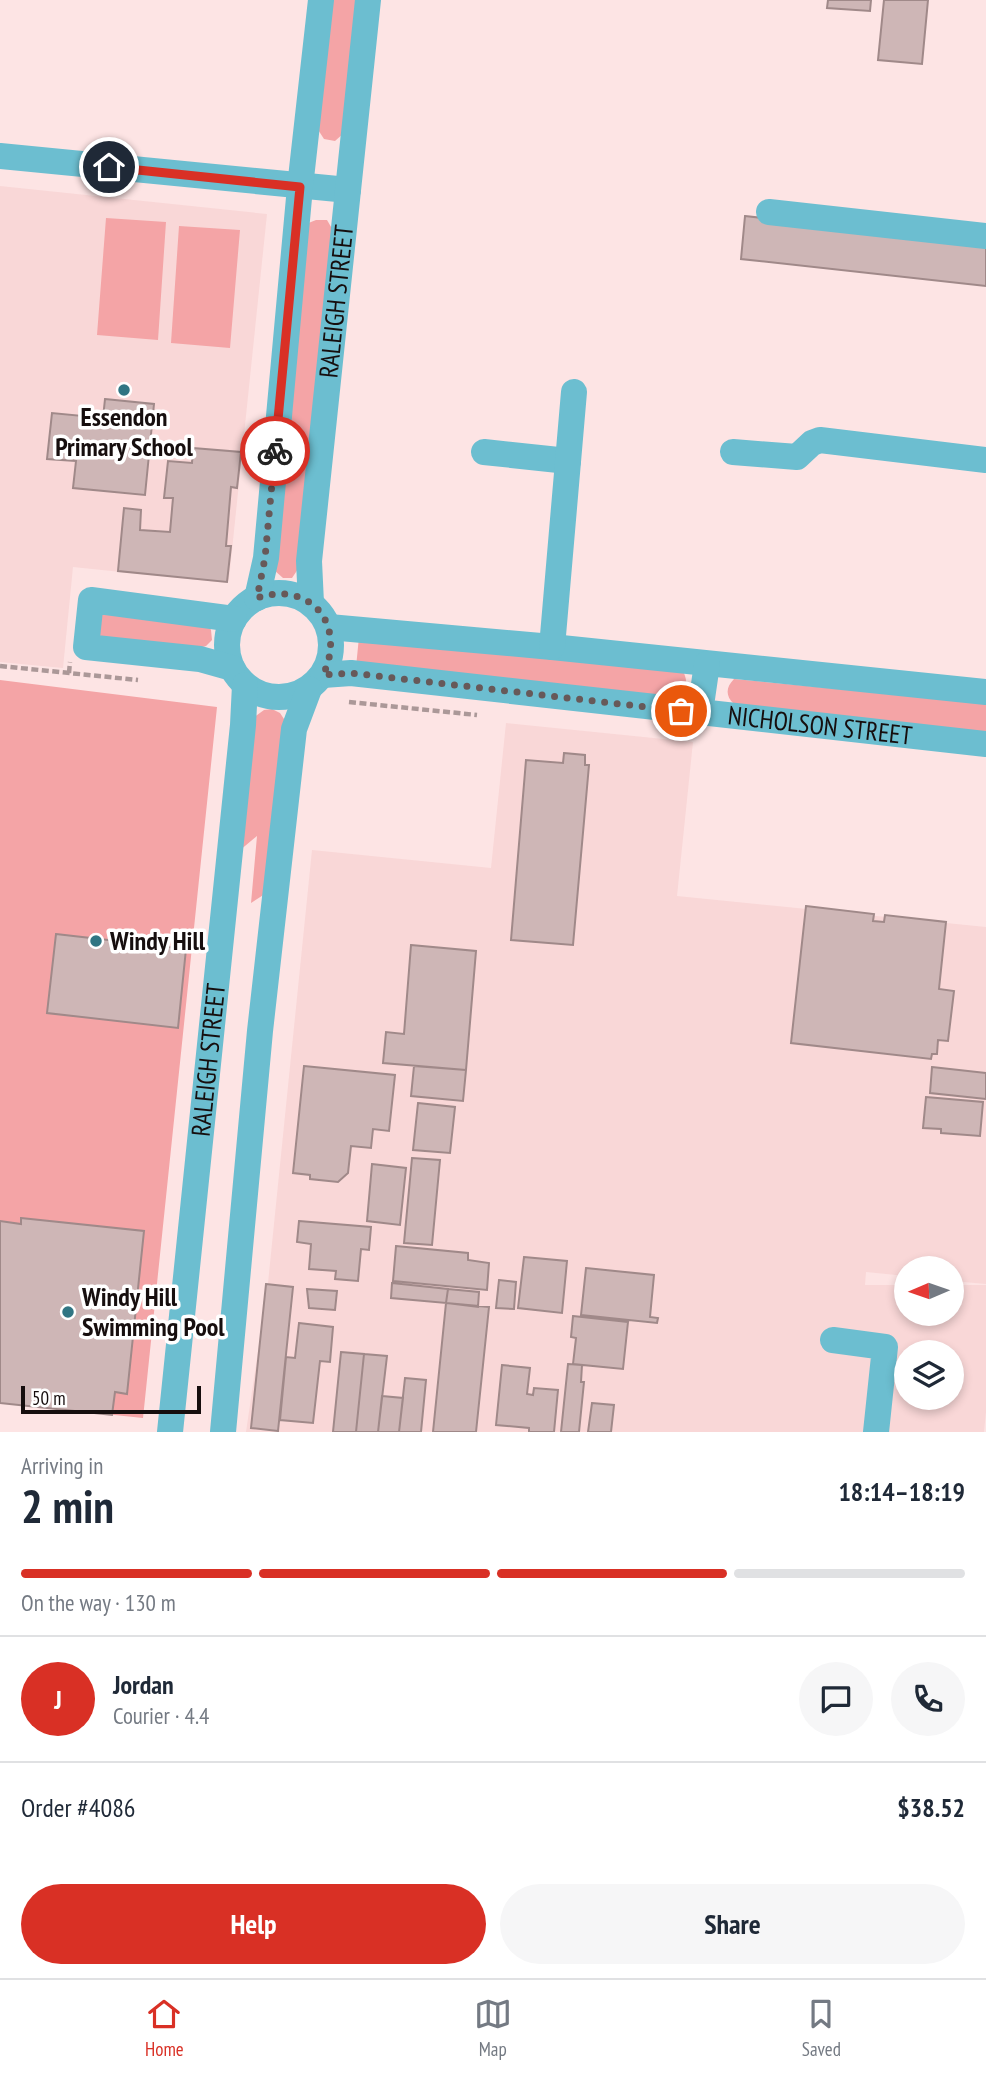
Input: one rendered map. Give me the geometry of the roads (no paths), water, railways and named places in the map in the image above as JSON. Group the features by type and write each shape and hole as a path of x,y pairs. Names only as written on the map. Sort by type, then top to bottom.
{"street":[{"name":"RALEIGH STREET","path":"257,598 265,558 300,187 321,0"},
{"name":"RALEIGH STREET","path":"311,603 309,561 368,0"},
{"path":"0,156 348,190"},
{"path":"769,212 986,236"},
{"path":"552,647 574,392"},
{"path":"733,452 797,457 812,443 820,440 986,460"},
{"path":"484,452 568,461"},
{"path":"234,619 91,600 86,647 200,659 239,677 260,694 276,698 293,696 316,682 330,660 332,644 322,614 299,596 284,593 257,598 244,607 234,619 228,635 228,652 239,677"},
{"name":"NICHOLSON STREET","path":"328,627 552,647 986,692"},
{"path":"700,712 707,664"},
{"name":"NICHOLSON STREET","path":"316,682 351,673 986,744"},
{"name":"RALEIGH STREET","path":"170,1432 242,737 239,677"},
{"name":"RALEIGH STREET","path":"223,1432 260,1031 294,729 316,682"},
{"path":"834,1340 886,1346 876,1432"}],"place":[{"name":"Essendon Primary School","path":"124,390"},
{"name":"Windy Hill","path":"96,941"},
{"name":"Windy Hill Swimming Pool","path":"68,1312"}]}
